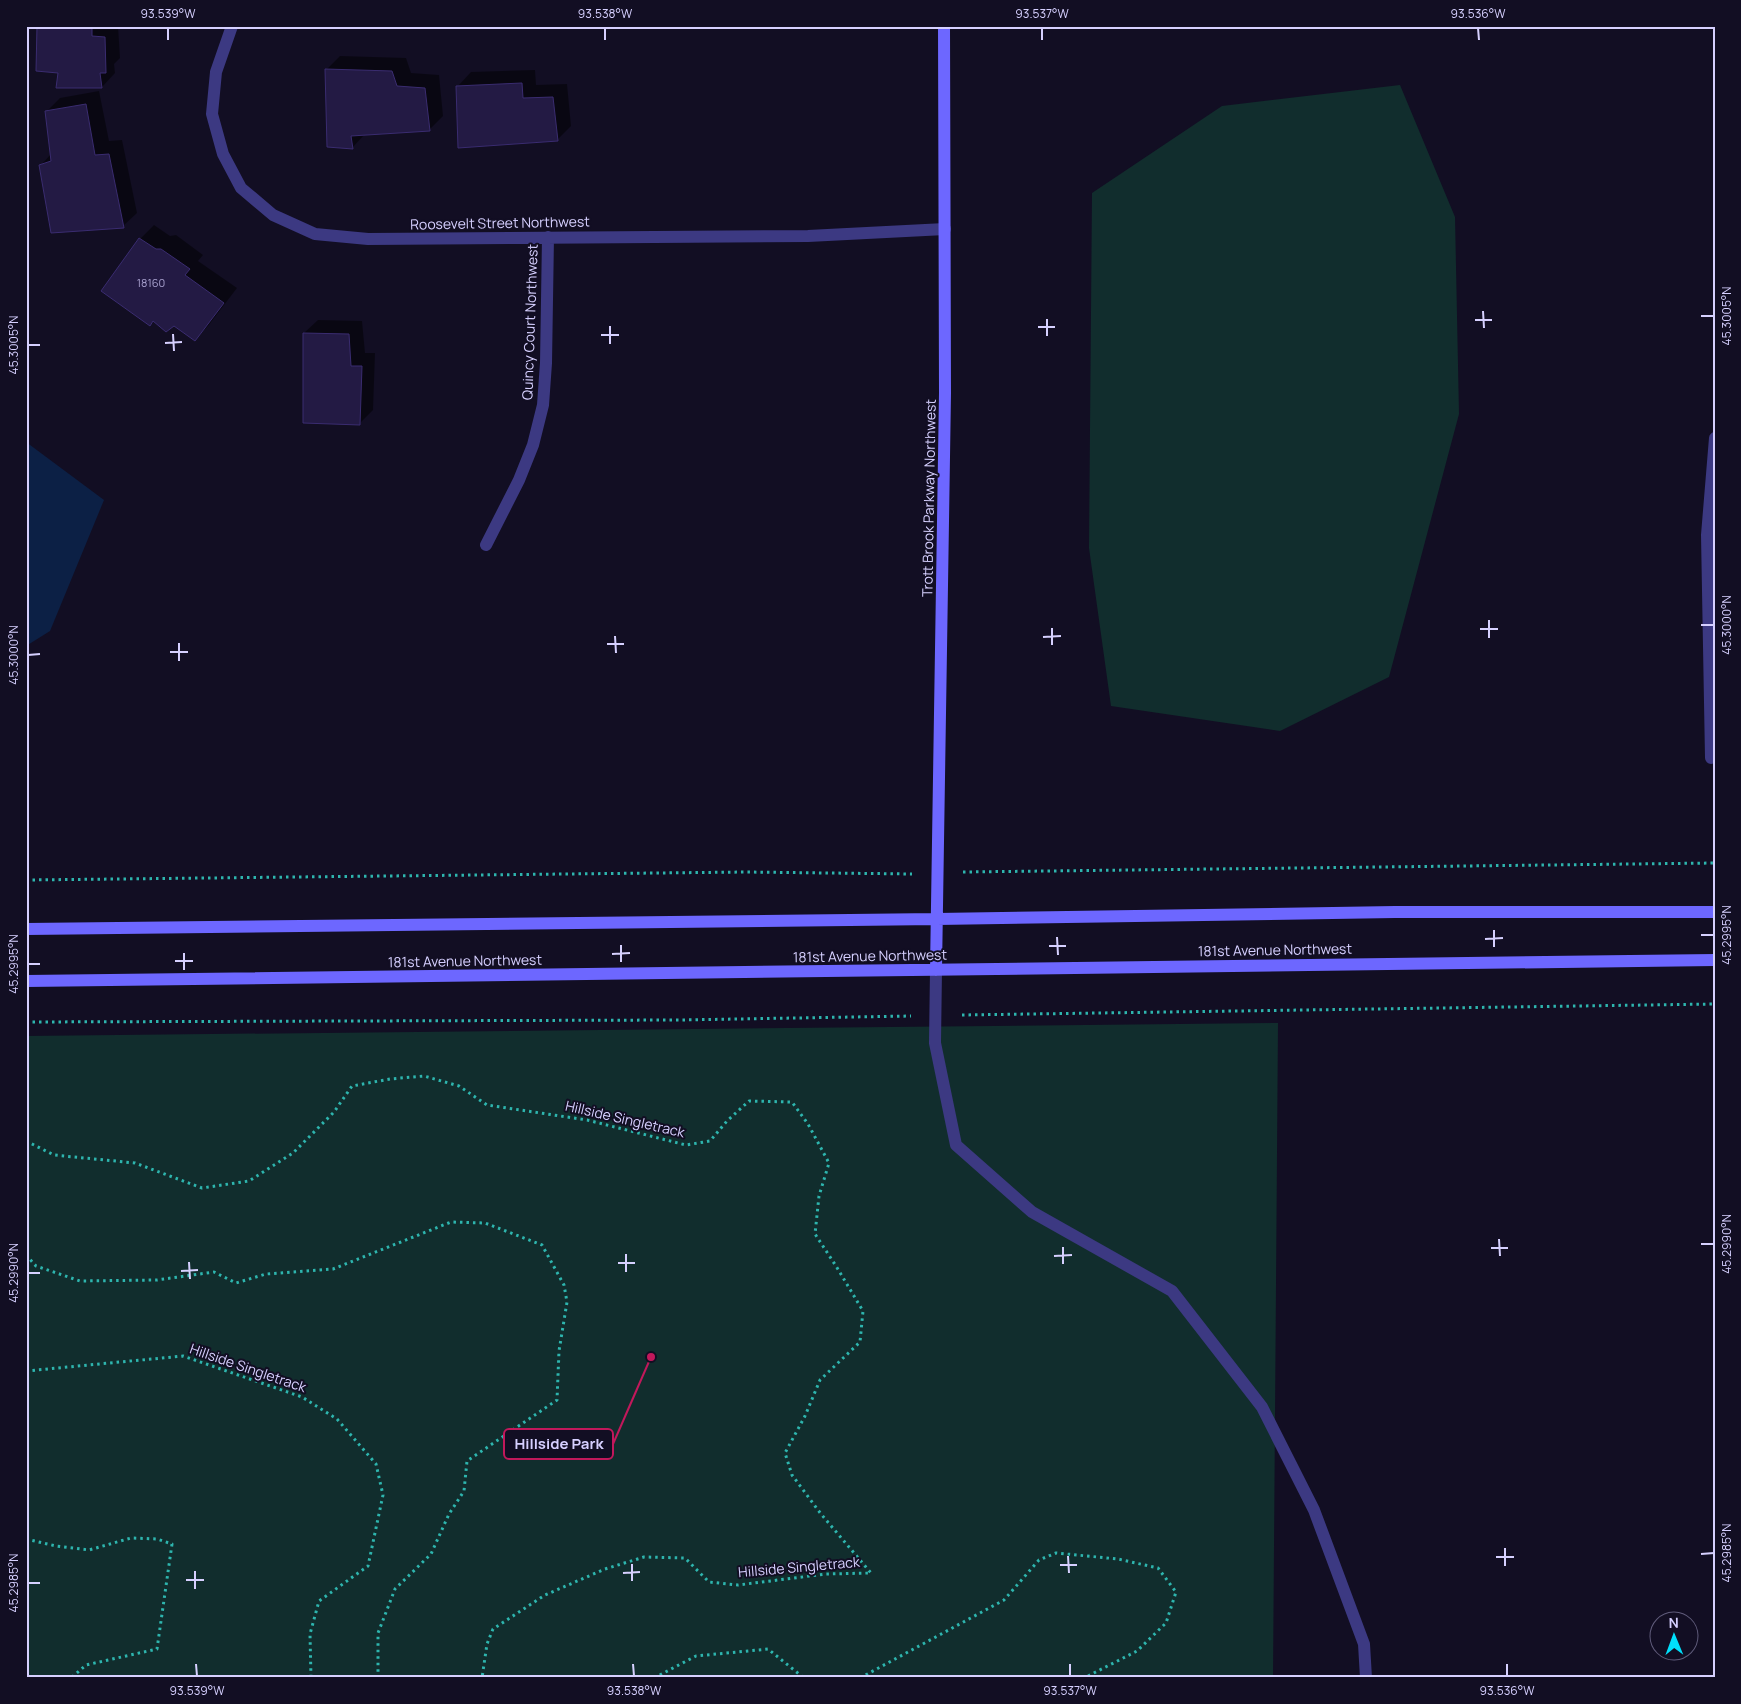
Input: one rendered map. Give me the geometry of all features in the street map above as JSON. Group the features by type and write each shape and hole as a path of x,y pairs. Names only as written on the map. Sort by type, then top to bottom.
{"main road":[{"name":"Trott Brook Parkway Northwest","path":"936,970 945,393 944,26"},
{"path":"26,929 1395,912 1715,912"},
{"name":"181st Avenue Northwest","path":"26,981 1715,960"}],"street":[{"name":"Roosevelt Street Northwest","path":"232,26 216,72 212,114 222,154 242,188 272,215 315,234 368,240 808,236 945,229"},
{"name":"Quincy Court Northwest","path":"486,545 530,454 543,405 546,363 548,237"},
{"path":"1711,758 1707,535 1715,438"},
{"path":"936,970 935,1043 956,1145 1032,1212 1172,1291 1262,1407 1314,1510 1364,1644 1366,1678"}],"path":[{"path":"989,872 1715,863"},
{"path":"26,880 746,872 887,875"},
{"path":"26,1022 679,1020 1715,1004"},
{"name":"Hillside Singletrack","path":"26,1141 54,1155 135,1163 202,1188 249,1181 293,1153 334,1112 352,1086 390,1079 424,1076 458,1086 487,1104 587,1120 686,1145 710,1142 727,1121 749,1101 792,1102 808,1124 829,1163 819,1196 815,1234 863,1312 860,1342 820,1380 805,1416 785,1453 792,1476 821,1514 871,1572 826,1574 738,1585 709,1582 685,1558 644,1557 605,1569 545,1595 493,1629 488,1644 482,1678"},
{"path":"26,1255 36,1266 80,1281 158,1280 214,1272 236,1283 266,1274 333,1269 451,1222 485,1223 542,1245 564,1285 567,1302 559,1351 557,1400 467,1461 464,1490 448,1514 431,1554 395,1589 378,1633 378,1678"},
{"name":"Hillside Singletrack","path":"26,1371 183,1356 302,1397 337,1419 376,1464 383,1495 368,1566 320,1601 310,1634 311,1678"},
{"path":"26,1539 56,1546 89,1550 131,1538 157,1538 172,1544 157,1649 86,1665 71,1678"},
{"path":"860,1678 1004,1600 1040,1560 1056,1553 1118,1559 1158,1568 1176,1592 1166,1623 1137,1651 1084,1678"},
{"path":"654,1678 696,1656 768,1649 804,1678"}],"green space":[{"path":"1400,85 1455,217 1459,414 1389,677 1280,731 1111,706 1089,548 1092,193 1222,106"},
{"path":"1278,1023 1273,1678 26,1678 26,1036"}],"water":[{"path":"26,442 104,500 50,631 26,646"}],"building":[{"path":"37,26 92,26 92,36 105,37 106,73 100,73 102,88 56,88 58,73 36,71"},
{"path":"325,69 392,71 397,86 425,88 430,131 351,136 353,149 327,147"},
{"path":"522,83 523,98 553,97 558,141 458,148 456,86"},
{"path":"86,104 95,155 109,154 124,228 51,233 39,165 51,161 45,111"},
{"path":"139,238 156,249 161,249 190,269 185,275 224,303 195,341 174,326 166,332 153,321 150,326 101,291"},
{"path":"303,333 349,334 351,366 362,366 360,425 303,423"}],"place":[{"name":"Hillside Park","path":"651,1357"}]}
